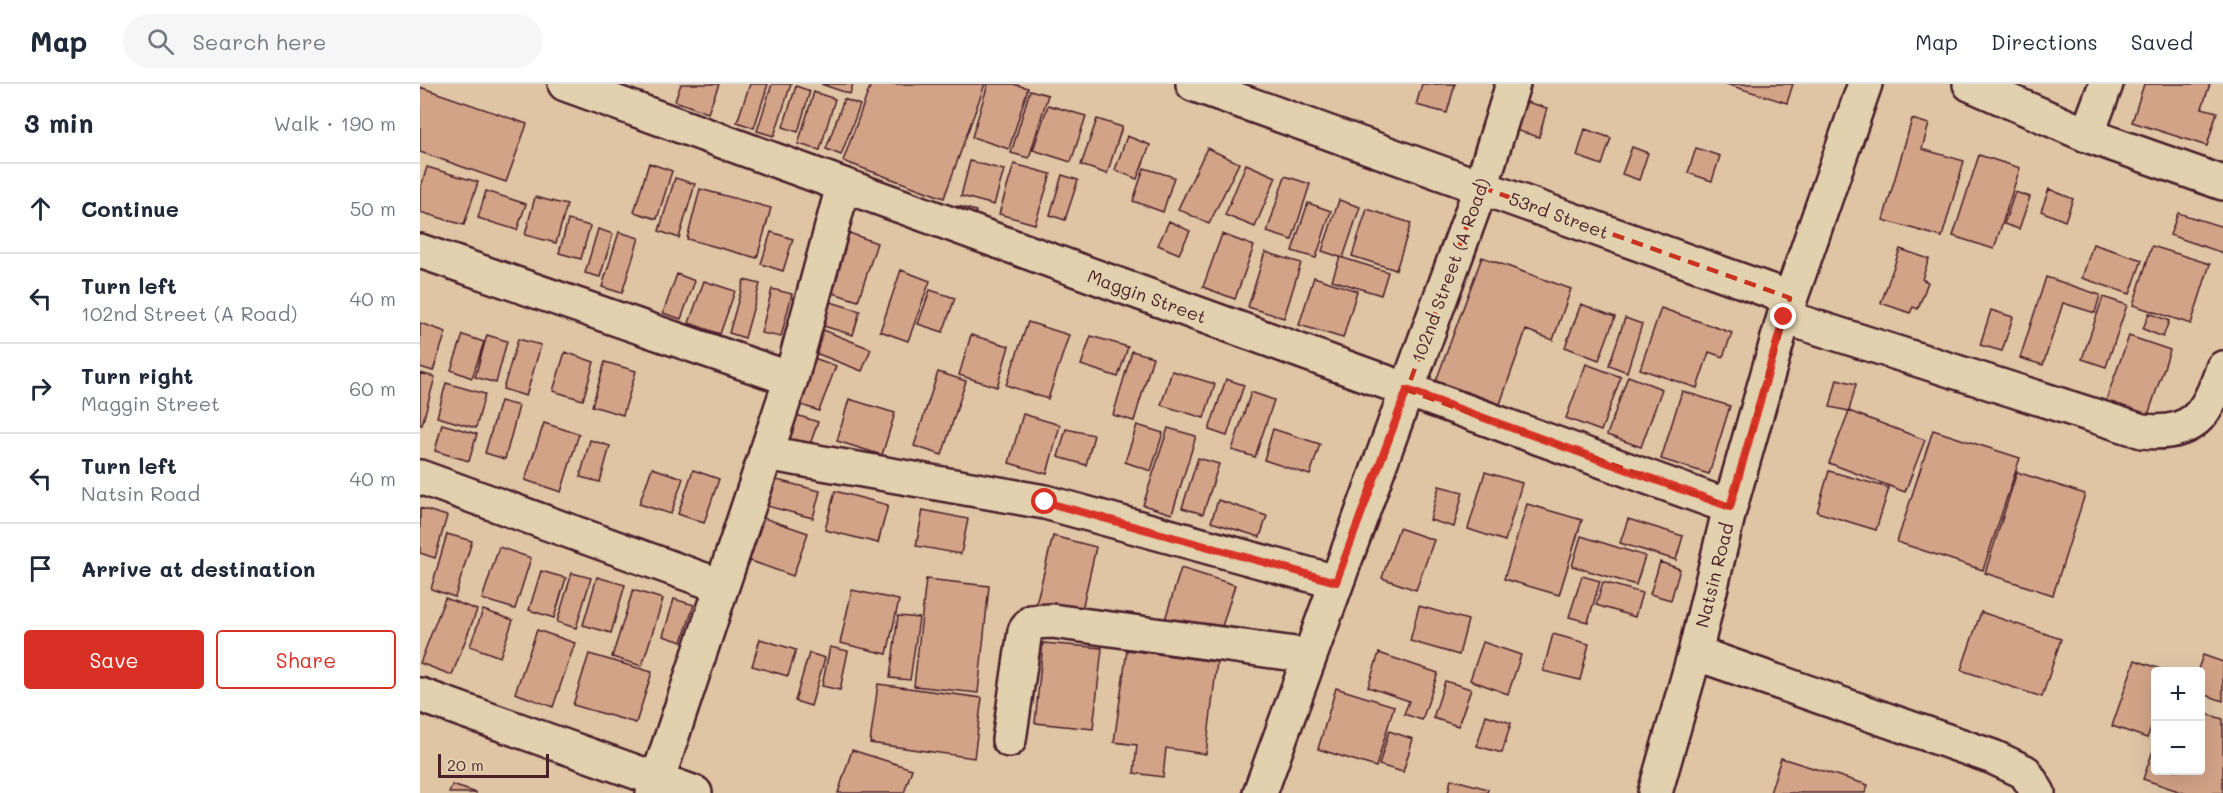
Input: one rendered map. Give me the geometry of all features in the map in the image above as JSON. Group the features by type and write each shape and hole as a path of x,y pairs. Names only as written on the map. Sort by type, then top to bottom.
{"street":[{"name":"Maggin Street","path":"565,84 1730,507"},
{"name":"53rd Street","path":"1193,84 1481,187 1787,307 2142,431 2163,434 2187,426 2199,417 2213,398 2223,368"},
{"name":"102nd Street (A Road)","path":"1260,793 1481,187 1513,84"},
{"name":"Natsin Road","path":"1655,793 1695,653 1730,507 1787,307 1865,84"},
{"path":"1970,84 2087,135 2223,183"},
{"path":"2087,135 2106,84"},
{"path":"656,786 791,379 843,186"},
{"path":"420,251 791,379"},
{"path":"766,453 1045,502 1336,582"},
{"path":"420,477 721,585"},
{"path":"1009,741 1025,631 1032,622 1052,621 1310,656"},
{"path":"1695,653 1993,757 2025,772 2039,793"},
{"path":"420,695 656,786 695,793"}],"highlighted area":[{"path":"1481,187 1790,298 1730,507 1407,390"}],"building":[{"path":"681,84 719,84 708,113 675,101"},
{"path":"750,84 768,84 754,128 737,122"},
{"path":"772,84 791,84 774,136 757,131"},
{"path":"821,84 853,84 850,94"},
{"path":"871,84 985,84 944,198 843,161"},
{"path":"988,84 1013,84 1028,88 1009,149 972,137"},
{"path":"1422,84 1455,84 1447,113 1416,105"},
{"path":"1726,84 1793,84 1787,103"},
{"path":"2144,84 2210,84 2202,108 2217,112 2207,146 2132,122"},
{"path":"796,86 810,91 798,132 783,127"},
{"path":"420,87 527,124 506,182 420,152"},
{"path":"1030,90 1048,95 1029,158 1011,153"},
{"path":"814,92 835,99 820,150 798,144"},
{"path":"844,99 860,105 841,155 826,149"},
{"path":"1523,101 1547,108 1539,137 1515,130"},
{"path":"1048,105 1086,116 1071,162 1033,150"},
{"path":"1097,119 1122,127 1107,174 1081,165"},
{"path":"1912,119 1929,124 1922,149 1964,161 1942,237 1883,220"},
{"path":"1585,129 1611,138 1602,165 1577,156"},
{"path":"1127,136 1150,145 1137,179 1115,170"},
{"path":"1632,147 1648,153 1639,180 1622,174"},
{"path":"1207,148 1239,163 1209,224 1178,209"},
{"path":"1696,148 1720,156 1712,181 1688,173"},
{"path":"1979,155 2020,168 1994,249 1953,236"},
{"path":"970,161 1004,170 994,205 961,196"},
{"path":"649,163 672,171 657,219 634,212"},
{"path":"1014,164 1051,174 1035,224 999,214"},
{"path":"1246,164 1276,177 1255,227 1225,215"},
{"path":"427,167 478,182 464,225 420,212 420,190"},
{"path":"1144,168 1174,177 1163,212 1133,201"},
{"path":"1062,175 1078,180 1065,220 1050,215"},
{"path":"1285,176 1310,184 1292,240 1267,232"},
{"path":"675,178 695,184 679,238 659,231"},
{"path":"700,189 771,208 757,258 687,239"},
{"path":"2049,189 2073,199 2065,221 2041,211"},
{"path":"486,191 526,204 517,230 478,218"},
{"path":"2015,192 2030,197 2019,229 2004,224"},
{"path":"535,197 567,205 556,243 525,235"},
{"path":"1339,200 1360,207 1343,258 1322,251"},
{"path":"1308,203 1331,211 1316,258 1292,251"},
{"path":"958,206 976,211 971,227 953,222"},
{"path":"1367,209 1411,223 1396,270 1352,256"},
{"path":"2178,213 2223,227 2223,253 2170,235"},
{"path":"568,220 590,226 581,259 559,253"},
{"path":"1169,221 1190,231 1179,254 1158,245"},
{"path":"598,229 613,234 600,277 585,273"},
{"path":"841,230 877,243 858,301 821,289"},
{"path":"619,232 639,238 622,293 602,287"},
{"path":"771,232 793,239 783,271 761,264"},
{"path":"1222,234 1254,246 1235,299 1203,287"},
{"path":"2093,244 2142,260 2130,294 2082,278"},
{"path":"2152,246 2210,264 2191,324 2133,305"},
{"path":"1900,249 1929,259 1922,279 1928,282 1918,309 1913,307 1910,313 1881,303"},
{"path":"1265,252 1301,263 1284,318 1248,307"},
{"path":"1340,257 1388,272 1381,295 1332,280"},
{"path":"1482,257 1571,289 1553,340 1526,330 1500,404 1436,381"},
{"path":"901,270 930,281 908,341 880,331"},
{"path":"677,274 695,281 681,319 663,313"},
{"path":"1314,277 1357,291 1343,338 1299,325"},
{"path":"2046,277 2100,295 2095,313 2063,303 2043,365 2020,358"},
{"path":"744,280 760,284 745,338 729,333"},
{"path":"704,281 735,291 720,334 689,323"},
{"path":"772,289 792,294 781,337 761,333"},
{"path":"930,290 955,298 943,332 918,324"},
{"path":"2103,297 2127,305 2106,367 2082,359"},
{"path":"821,299 860,311 853,335 814,323"},
{"path":"1581,304 1615,317 1599,360 1565,347"},
{"path":"1661,308 1732,333 1723,357 1709,352 1697,388 1640,369"},
{"path":"1991,310 2013,317 2002,351 1980,345"},
{"path":"2149,313 2169,321 2163,337 2143,329"},
{"path":"1625,318 1642,324 1627,372 1609,365"},
{"path":"1028,322 1069,335 1048,399 1006,385"},
{"path":"420,323 446,332 433,371 420,367"},
{"path":"813,326 871,349 862,371 805,349"},
{"path":"463,335 484,342 472,378 451,370"},
{"path":"487,335 507,341 496,383 475,377"},
{"path":"971,335 1009,346 997,387 959,375"},
{"path":"1091,336 1128,347 1118,377 1081,365"},
{"path":"2129,336 2170,350 2147,418 2105,403"},
{"path":"518,339 541,345 526,396 503,389"},
{"path":"1132,351 1153,357 1134,421 1113,415"},
{"path":"565,352 594,362 583,400 553,391"},
{"path":"803,354 836,366 819,411 787,400"},
{"path":"605,362 636,371 623,415 592,406"},
{"path":"1586,364 1621,377 1601,431 1566,418"},
{"path":"1172,371 1215,384 1204,418 1161,405"},
{"path":"938,372 966,381 942,455 914,446"},
{"path":"420,373 435,377 422,425 420,425"},
{"path":"1628,376 1662,389 1641,447 1607,435"},
{"path":"1226,379 1244,385 1227,436 1209,430"},
{"path":"1837,379 1856,384 1849,411 1830,407"},
{"path":"446,383 485,394 476,428 437,417"},
{"path":"1682,391 1730,406 1709,474 1661,459"},
{"path":"1251,392 1274,400 1255,457 1232,450"},
{"path":"849,399 895,413 882,455 837,441"},
{"path":"500,401 519,406 505,459 485,453"},
{"path":"784,411 818,422 808,450 774,439"},
{"path":"1849,411 1925,440 1905,492 1829,463"},
{"path":"1023,414 1060,425 1047,474 1009,463"},
{"path":"544,423 579,434 561,492 525,480"},
{"path":"442,424 477,434 469,461 435,451"},
{"path":"1137,425 1163,433 1151,471 1125,462"},
{"path":"1168,428 1196,436 1172,514 1143,505"},
{"path":"1066,429 1094,435 1086,465 1058,457"},
{"path":"1273,429 1320,444 1310,475 1264,460"},
{"path":"1933,430 2020,458 1983,570 1897,542"},
{"path":"590,440 610,446 600,482 580,477"},
{"path":"1198,458 1219,464 1203,514 1182,508"},
{"path":"652,468 683,478 671,514 639,504"},
{"path":"693,470 719,479 704,523 678,514"},
{"path":"1829,471 1889,488 1876,530 1817,512"},
{"path":"1485,472 1522,483 1505,541 1468,529"},
{"path":"2017,472 2085,494 2053,595 1985,573"},
{"path":"769,478 820,491 813,518 763,505"},
{"path":"1439,486 1463,492 1454,527 1430,520"},
{"path":"835,491 888,505 878,543 825,530"},
{"path":"1218,500 1267,516 1260,537 1211,522"},
{"path":"1527,504 1582,520 1559,595 1504,579"},
{"path":"420,508 447,516 435,558 420,553"},
{"path":"923,510 968,519 961,554 916,546"},
{"path":"749,513 808,533 793,576 734,555"},
{"path":"1628,519 1683,536 1676,560 1620,543"},
{"path":"1399,528 1434,540 1416,590 1382,578"},
{"path":"447,534 472,541 455,597 431,589"},
{"path":"1053,536 1096,547 1081,614 1036,604"},
{"path":"1581,536 1645,556 1636,585 1572,566"},
{"path":"499,547 531,558 515,609 482,599"},
{"path":"1660,562 1680,569 1671,600 1650,594"},
{"path":"1181,568 1235,585 1218,639 1164,623"},
{"path":"541,571 566,578 554,618 529,610"},
{"path":"572,573 591,578 576,628 557,622"},
{"path":"1582,576 1600,581 1588,622 1569,617"},
{"path":"597,577 625,585 611,633 583,625"},
{"path":"926,579 989,586 978,693 914,686"},
{"path":"1603,582 1642,593 1635,617 1596,605"},
{"path":"633,590 663,599 642,666 612,657"},
{"path":"852,590 899,600 887,654 840,643"},
{"path":"445,598 477,610 452,675 420,663"},
{"path":"674,599 694,605 682,642 663,636"},
{"path":"1419,606 1468,620 1459,655 1410,641"},
{"path":"483,610 513,620 500,657 470,646"},
{"path":"1981,612 2061,639 2042,697 1961,670"},
{"path":"898,616 919,618 910,680 890,678"},
{"path":"537,630 575,643 553,707 515,693"},
{"path":"1553,634 1589,644 1580,680 1543,671"},
{"path":"760,639 796,650 788,676 752,666"},
{"path":"1483,642 1521,655 1508,694 1470,680"},
{"path":"1043,643 1102,648 1093,729 1035,723"},
{"path":"830,647 848,651 840,690 822,686"},
{"path":"1127,650 1217,662 1206,754 1166,748 1163,777 1134,773 1137,745 1114,742"},
{"path":"809,653 825,658 811,706 795,701"},
{"path":"1379,653 1438,673 1422,720 1404,714 1409,701 1368,687"},
{"path":"589,654 652,672 636,723 573,705"},
{"path":"2203,655 2223,662 2223,701 2205,695 2205,667 2199,667"},
{"path":"2135,660 2155,667 2151,667 2151,727 2147,738 2112,726"},
{"path":"1445,681 1471,689 1458,726 1433,718"},
{"path":"878,684 982,698 974,758 870,743"},
{"path":"1336,688 1394,706 1376,767 1318,749"},
{"path":"2205,714 2223,719 2223,793 2184,793 2143,779 2151,756 2151,775 2205,775"},
{"path":"1486,715 1511,723 1502,753 1477,746"},
{"path":"1389,731 1413,739 1403,772 1379,765"},
{"path":"852,750 912,769 904,793 838,793"},
{"path":"1781,758 1868,785 1865,793 1770,793"},
{"path":"1451,779 1488,789 1487,793 1448,793"},
{"path":"452,785 477,793 449,793"}],"route":[{"path":"1045,502 1336,582 1407,390 1730,507 1784,317"}]}
